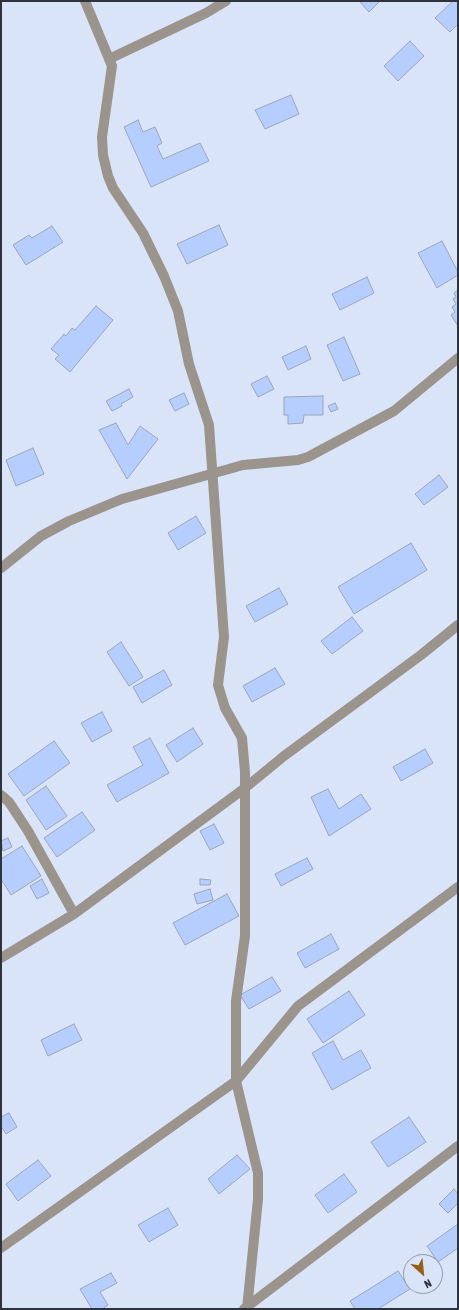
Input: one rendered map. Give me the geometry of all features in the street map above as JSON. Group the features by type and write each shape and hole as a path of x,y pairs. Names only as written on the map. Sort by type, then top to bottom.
{"street":[{"path":"85,1 112,66 102,136 103,155 108,176 113,188 143,233 164,276 178,311 190,364 209,425 224,637 218,685 225,708 242,738 245,788 245,936 236,1001 236,1080 258,1173 258,1199 246,1308"},
{"path":"109,59 206,13 226,1"},
{"path":"1,568 41,536 69,521 122,499 243,464 298,460 308,457 394,411 458,358"},
{"path":"1,958 74,914 245,788 284,756 421,655 458,625"},
{"path":"1,795 9,802 28,831 74,914"},
{"path":"1,1248 236,1080 298,1006 458,887"},
{"path":"246,1308 458,1146"}],"building":[{"path":"359,1 380,1 369,12"},
{"path":"453,1 458,1 458,24 450,32 435,18"},
{"path":"410,41 424,56 398,81 384,66"},
{"path":"291,95 299,114 265,129 255,110"},
{"path":"138,120 143,132 155,127 162,143 157,146 163,159 200,143 209,161 151,187 124,127"},
{"path":"219,225 228,245 187,264 177,244"},
{"path":"52,226 63,242 26,265 13,245 29,235 32,238"},
{"path":"442,241 458,272 458,275 437,288 418,253"},
{"path":"367,277 374,293 340,310 332,294"},
{"path":"458,290 458,326 451,315 455,312 452,307 456,304 453,299 456,297 454,293"},
{"path":"96,306 113,320 70,372 55,359 59,355 51,349 64,334 66,336 72,328 75,330"},
{"path":"344,337 360,374 343,381 327,345"},
{"path":"306,346 311,359 288,370 282,357"},
{"path":"267,376 274,389 258,397 251,384"},
{"path":"129,389 133,397 121,404 122,406 112,411 106,401"},
{"path":"184,393 189,404 175,411 169,400"},
{"path":"323,396 323,415 304,415 303,423 288,424 288,415 284,415 284,397"},
{"path":"335,403 338,409 331,412 328,406"},
{"path":"116,423 128,445 140,426 158,439 127,479 99,430"},
{"path":"33,448 44,474 16,486 6,460"},
{"path":"439,475 448,487 424,505 415,494"},
{"path":"196,516 206,533 178,550 168,533"},
{"path":"411,543 427,570 354,614 338,587"},
{"path":"279,588 288,604 255,622 246,606"},
{"path":"352,617 363,631 332,654 321,641"},
{"path":"121,642 143,677 129,686 107,652"},
{"path":"275,668 285,684 252,702 243,686"},
{"path":"164,670 172,685 142,703 133,687"},
{"path":"102,712 112,731 92,742 81,723"},
{"path":"193,728 203,744 177,762 166,745"},
{"path":"150,738 169,773 117,802 107,785 143,765 133,747"},
{"path":"54,741 70,763 24,796 8,774"},
{"path":"425,749 433,763 401,781 393,767"},
{"path":"46,786 67,816 46,830 26,800"},
{"path":"328,789 339,809 361,794 371,809 329,836 311,797"},
{"path":"82,812 95,830 57,857 44,838"},
{"path":"214,824 224,843 210,850 200,831"},
{"path":"8,838 12,847 3,851 1,841"},
{"path":"22,846 41,876 11,895 1,879 1,859"},
{"path":"307,858 313,869 281,886 275,874"},
{"path":"42,879 49,893 37,899 30,886"},
{"path":"200,879 211,880 210,885 200,885"},
{"path":"210,889 213,900 197,904 194,894"},
{"path":"227,894 239,916 185,945 173,923"},
{"path":"331,934 339,949 305,968 297,953"},
{"path":"272,977 281,991 249,1009 240,995"},
{"path":"349,991 365,1015 323,1043 307,1019"},
{"path":"74,1024 82,1040 48,1056 41,1040"},
{"path":"333,1041 343,1060 361,1050 371,1068 332,1090 312,1053"},
{"path":"9,1113 17,1127 6,1134 1,1126 1,1117"},
{"path":"409,1117 426,1142 388,1167 371,1142"},
{"path":"237,1155 250,1169 219,1194 208,1179"},
{"path":"38,1160 51,1176 18,1201 6,1184"},
{"path":"344,1174 357,1192 328,1213 315,1195"},
{"path":"454,1189 458,1194 458,1203 448,1213 439,1204"},
{"path":"168,1208 178,1225 149,1242 138,1225"},
{"path":"458,1224 458,1248 443,1258 443,1254 432,1254 427,1246"},
{"path":"398,1271 403,1278 403,1293 378,1309 355,1309 350,1301"},
{"path":"111,1273 117,1283 100,1292 108,1305 102,1309 92,1309 80,1289"}]}
